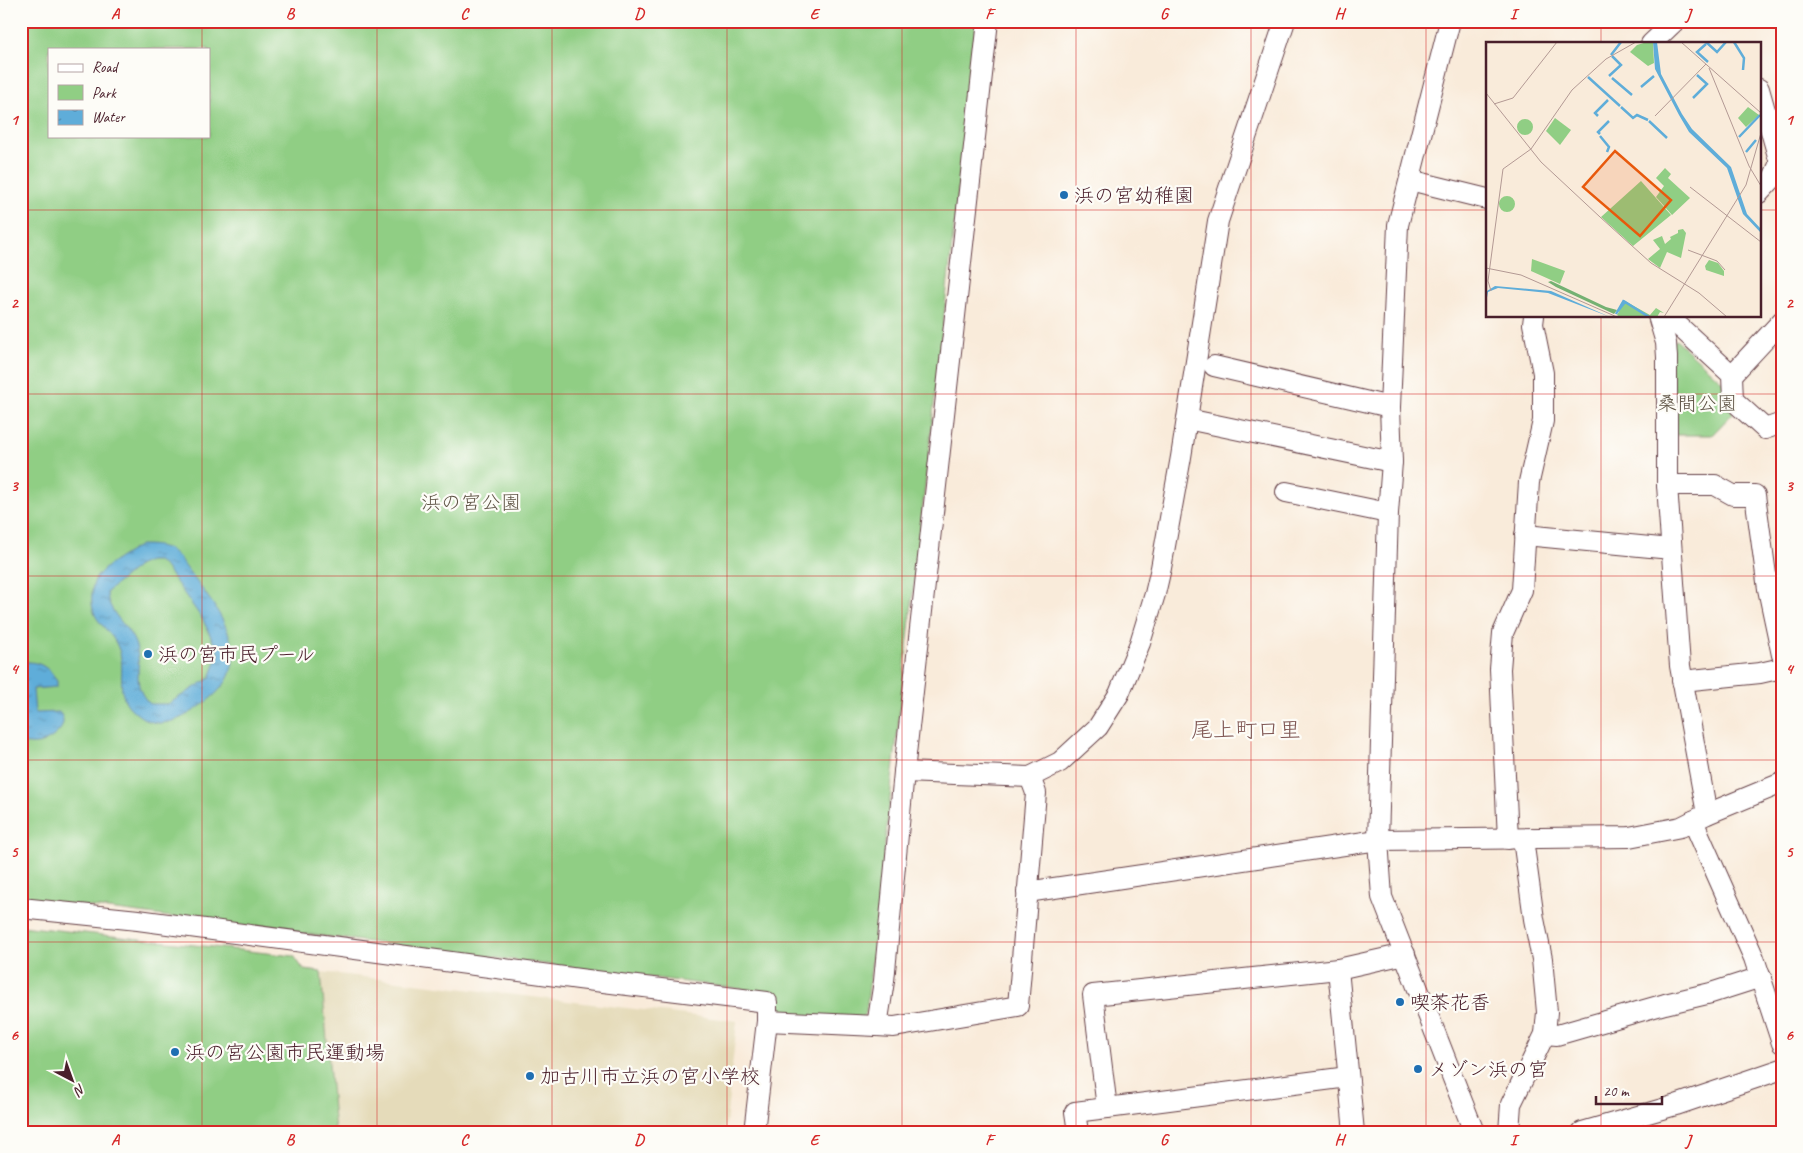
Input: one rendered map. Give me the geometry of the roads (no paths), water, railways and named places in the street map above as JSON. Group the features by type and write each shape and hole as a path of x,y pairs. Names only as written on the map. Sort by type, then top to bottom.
{"street":[{"path":"877,1026 884,981 904,772 988,21"},
{"path":"904,772 1030,776 1060,762 1080,746 1098,728 1119,694 1140,643 1155,594 1187,419 1218,221 1285,21"},
{"path":"1450,21 1398,225 1390,407 1392,462 1388,513 1378,840 1382,897 1474,1132"},
{"path":"1653,42 1675,21"},
{"path":"1760,92 1781,163 1773,178 1760,192"},
{"path":"1410,180 1486,199"},
{"path":"1509,1132 1511,1104 1545,1034 1547,1012 1542,959 1516,839 1500,669 1503,633 1522,590 1529,482 1543,421 1543,373 1533,324 1534,318"},
{"path":"1659,318 1666,343 1667,357 1667,485 1671,549 1682,681 1700,817 1761,977 1782,1043"},
{"path":"1670,318 1732,375 1733,400 1764,430 1782,423"},
{"path":"1732,375 1782,321"},
{"path":"1214,366 1390,407"},
{"path":"1187,419 1392,462"},
{"path":"1667,485 1715,485 1733,495 1756,495 1770,597 1782,655"},
{"path":"1286,492 1388,513"},
{"path":"1525,535 1671,549"},
{"path":"1682,681 1760,673 1782,668"},
{"path":"767,1020 894,1027 1018,1006 1036,793 1030,776"},
{"path":"1027,892 1378,840 1629,837 1681,827 1700,817 1782,783"},
{"path":"21,908 138,920 579,980 767,1002 767,1020 754,1132"},
{"path":"1107,1108 1093,995 1338,969 1405,954"},
{"path":"1338,969 1354,1132"},
{"path":"1545,1034 1557,1036 1761,977"},
{"path":"1582,1132 1676,1105 1782,1069"},
{"path":"1078,1132 1075,1112 1348,1077"}],"water":[{"path":"140,545 166,548 175,554 214,606 228,632 232,645 231,671 223,686 211,698 193,711 166,723 147,720 129,706 124,699 119,650 111,635 97,619 92,604 93,587 98,575 109,565","holes":["149,561 158,561 166,568 203,620 219,654 210,678 168,704 150,704 140,690 136,646 111,606 107,592 138,566"]},
{"path":"21,662 33,662 42,665 57,680 57,687 33,689 35,713 59,712 63,722 56,734 39,744 21,743"}],"place":[{"name":"浜の宮幼稚園","path":"1064,195"},
{"name":"浜の宮市民プール","path":"148,654"},
{"name":"喫茶花香","path":"1400,1002"},
{"name":"浜の宮公園市民運動場","path":"175,1052"},
{"name":"メゾン浜の宮","path":"1418,1069"},
{"name":"加古川市立浜の宮小学校","path":"530,1076"}],"district":[{"name":"尾上町口里","path":"1246,730"}],"park label":[{"name":"桑間公園","path":"1697,403"},
{"name":"浜の宮公園","path":"471,502"}]}
